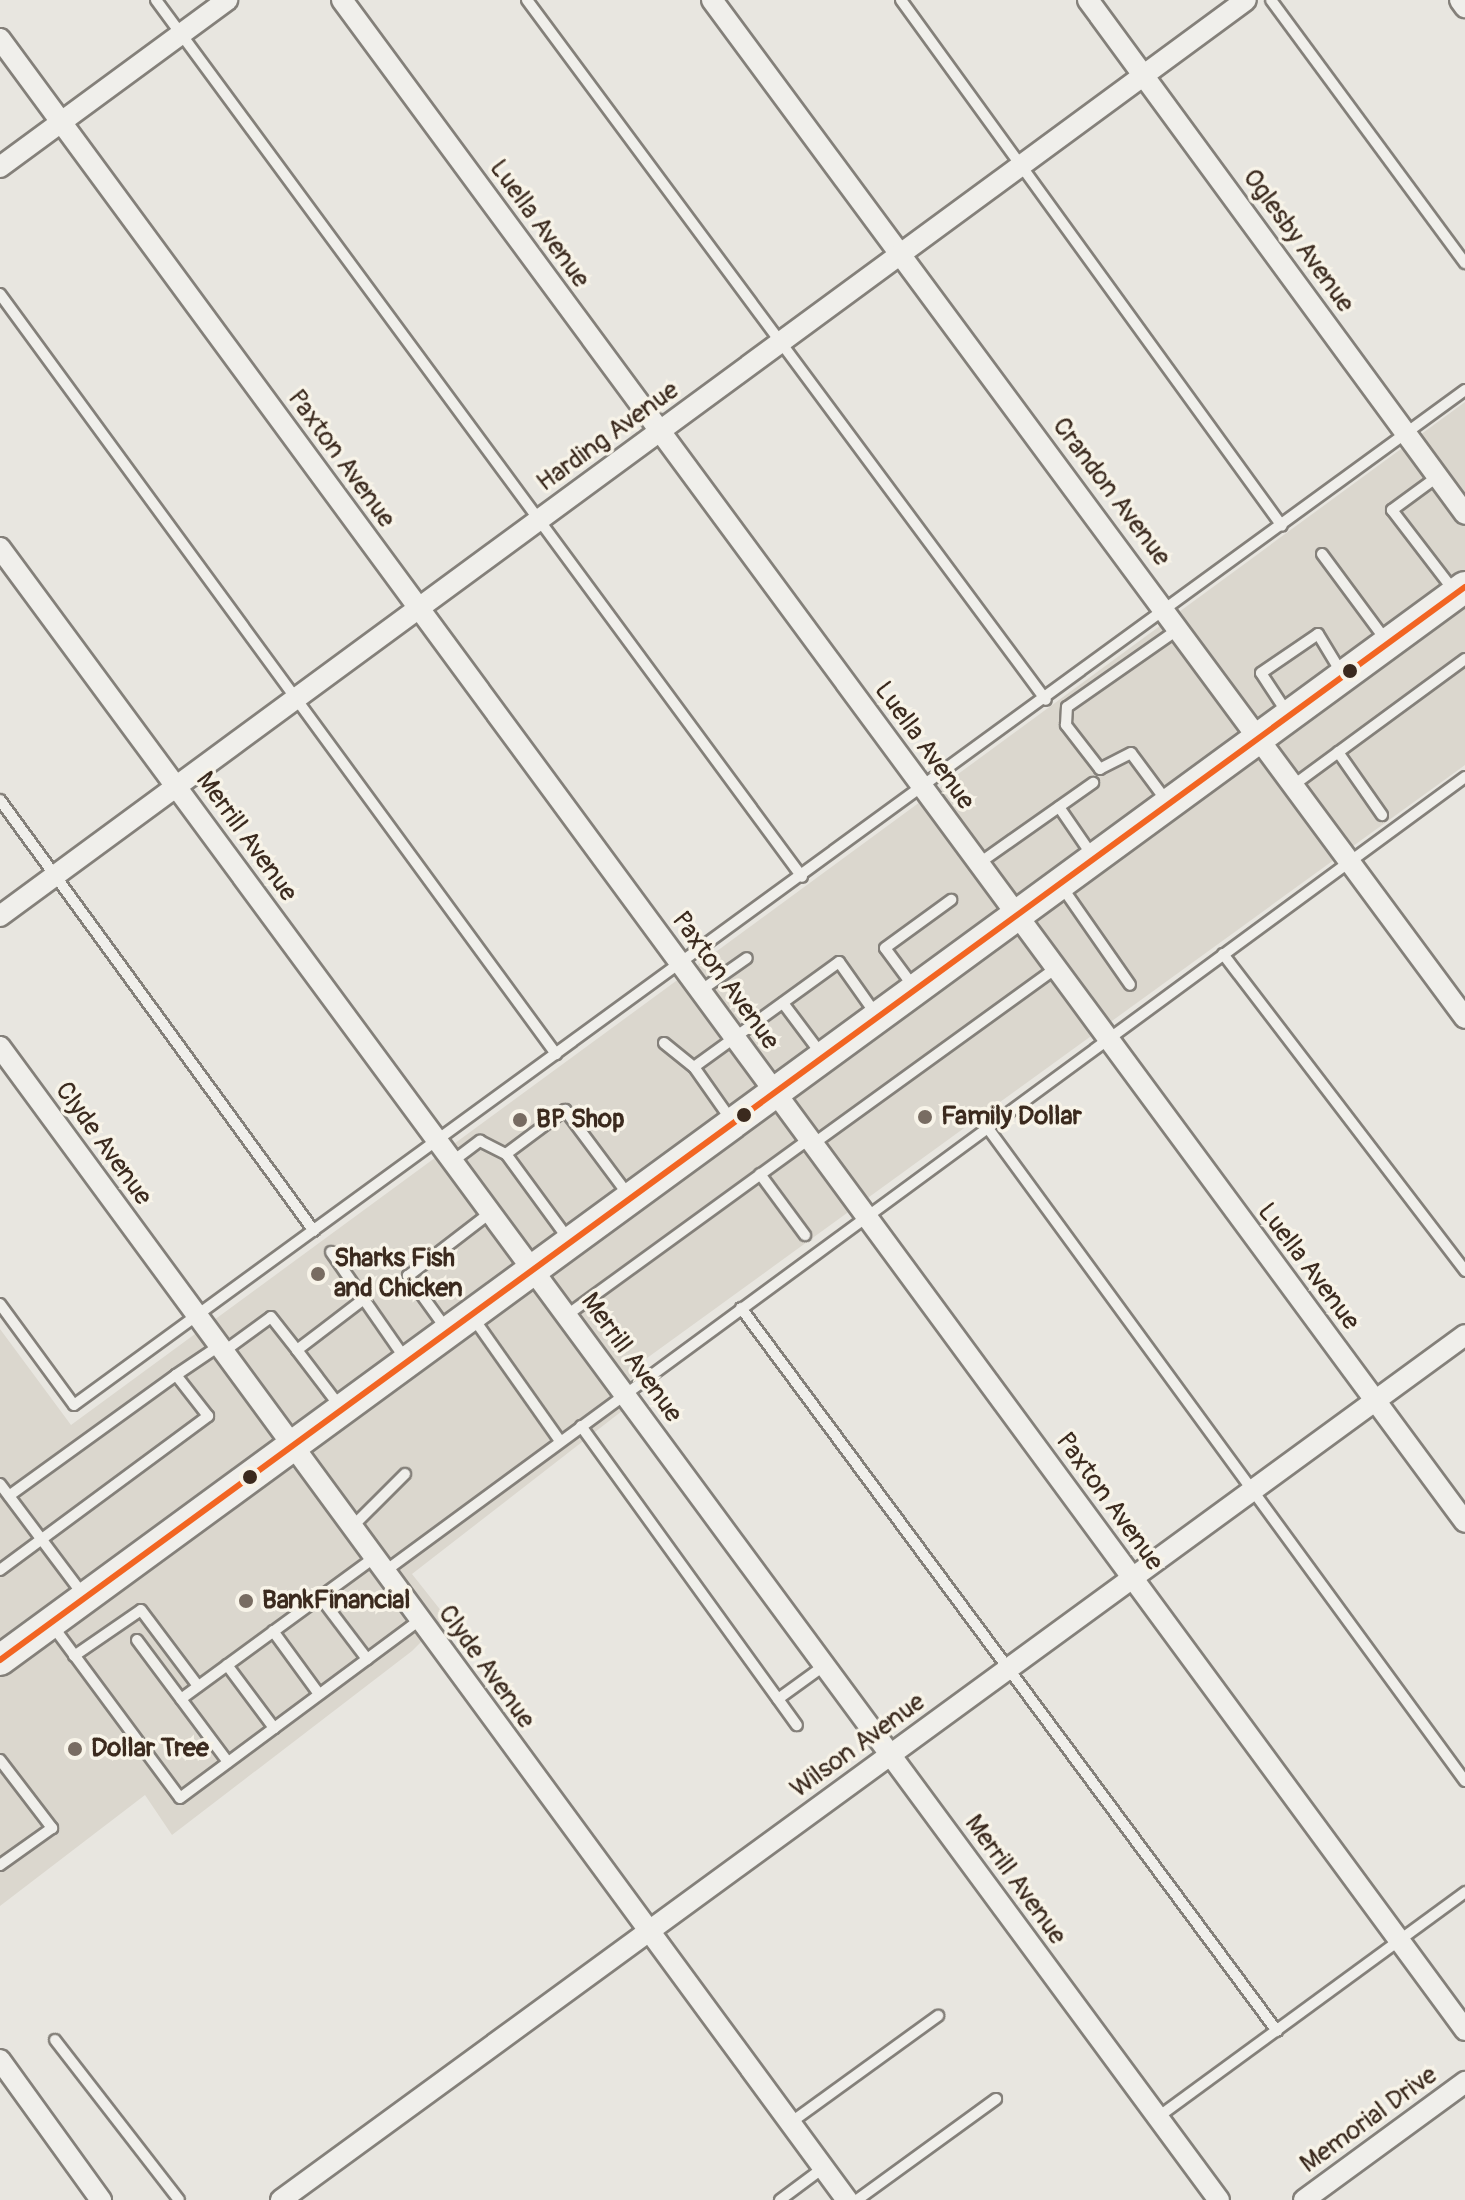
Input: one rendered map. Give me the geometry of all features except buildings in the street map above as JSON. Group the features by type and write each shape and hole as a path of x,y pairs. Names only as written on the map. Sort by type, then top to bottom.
{"main road":[{"path":"0,1660 1461,590"}],"street":[{"path":"0,167 227,0"},
{"name":"Luella Avenue","path":"342,0 1465,1522"},
{"name":"Crandon Avenue","path":"712,0 1261,737 1465,1018"},
{"name":"Oglesby Avenue","path":"1088,0 1464,511"},
{"name":"Harding Avenue","path":"0,916 1246,0"},
{"path":"1460,0 1465,7"},
{"name":"Paxton Avenue","path":"0,39 1465,2030"},
{"name":"Merrill Avenue","path":"0,548 1219,2200"},
{"name":"Clyde Avenue","path":"0,1047 847,2200"},
{"name":"Wilson Avenue","path":"281,2200 1465,1335"},
{"path":"0,2060 101,2200"},
{"name":"Memorial Drive","path":"1304,2200 1465,2082"}],"lane":[{"path":"156,0 802,877"},
{"path":"527,0 1046,700"},
{"path":"901,0 1023,164 1282,526"},
{"path":"1271,0 1465,263"},
{"path":"0,294 556,1054"},
{"path":"0,1304 74,1405 924,790 1465,390"},
{"path":"1437,477 1392,510 1461,590"},
{"path":"1322,554 1388,644"},
{"path":"1169,805 1131,753 1100,769 1066,725 1067,707 1180,628"},
{"path":"1290,716 1261,673 1318,634 1344,676"},
{"path":"1295,784 1465,659"},
{"path":"1338,752 1382,815"},
{"path":"181,1699 320,1597 379,1565 581,1426 1465,777"},
{"path":"978,864 1093,783"},
{"path":"0,800 314,1231"},
{"path":"1059,807 1095,859"},
{"path":"1061,885 1130,985"},
{"path":"916,991 885,948 951,900"},
{"path":"1223,954 1465,1271"},
{"path":"700,991 747,958"},
{"path":"694,1067 839,962 879,1018"},
{"path":"567,1315 760,1174 1055,969"},
{"path":"783,1003 824,1058"},
{"path":"664,1043 694,1067 734,1123"},
{"path":"506,1154 565,1110 630,1198"},
{"path":"987,1127 1465,1781"},
{"path":"453,1161 480,1141 506,1154 571,1242"},
{"path":"760,1174 805,1235"},
{"path":"491,1212 408,1276 460,1323 560,1441"},
{"path":"331,1252 407,1362"},
{"path":"297,1350 364,1299"},
{"path":"741,1308 1277,2031"},
{"path":"9,1496 176,1375 271,1317 342,1410"},
{"path":"0,1570 208,1416 176,1375"},
{"path":"581,1426 797,1725"},
{"path":"352,1527 405,1474"},
{"path":"0,1484 85,1598"},
{"path":"320,1597 367,1659"},
{"path":"74,1656 141,1610 198,1686"},
{"path":"51,1623 180,1798 420,1620"},
{"path":"273,1631 319,1694"},
{"path":"137,1640 228,1762"},
{"path":"227,1665 274,1728"},
{"path":"778,1699 825,1665"},
{"path":"0,1760 52,1828 0,1865"},
{"path":"1158,2117 1465,1892"},
{"path":"790,2123 938,2016"},
{"path":"55,2040 179,2200"},
{"path":"857,2200 996,2099"},
{"path":"780,2200 823,2168"}],"shaded area":[{"path":"1465,402 1465,765 636,1366 622,1411 412,1574 446,1617 412,1651 172,1835 145,1795 0,1906 0,1329 71,1425"}],"transit line":[{"path":"0,1660 1465,587"}],"place":[{"name":"Family Dollar","path":"925,1117"},
{"name":"BP Shop","path":"520,1120"},
{"name":"Sharks Fish and Chicken","path":"318,1274"},
{"name":"BankFinancial","path":"246,1601"},
{"name":"Dollar Tree","path":"75,1749"}]}
